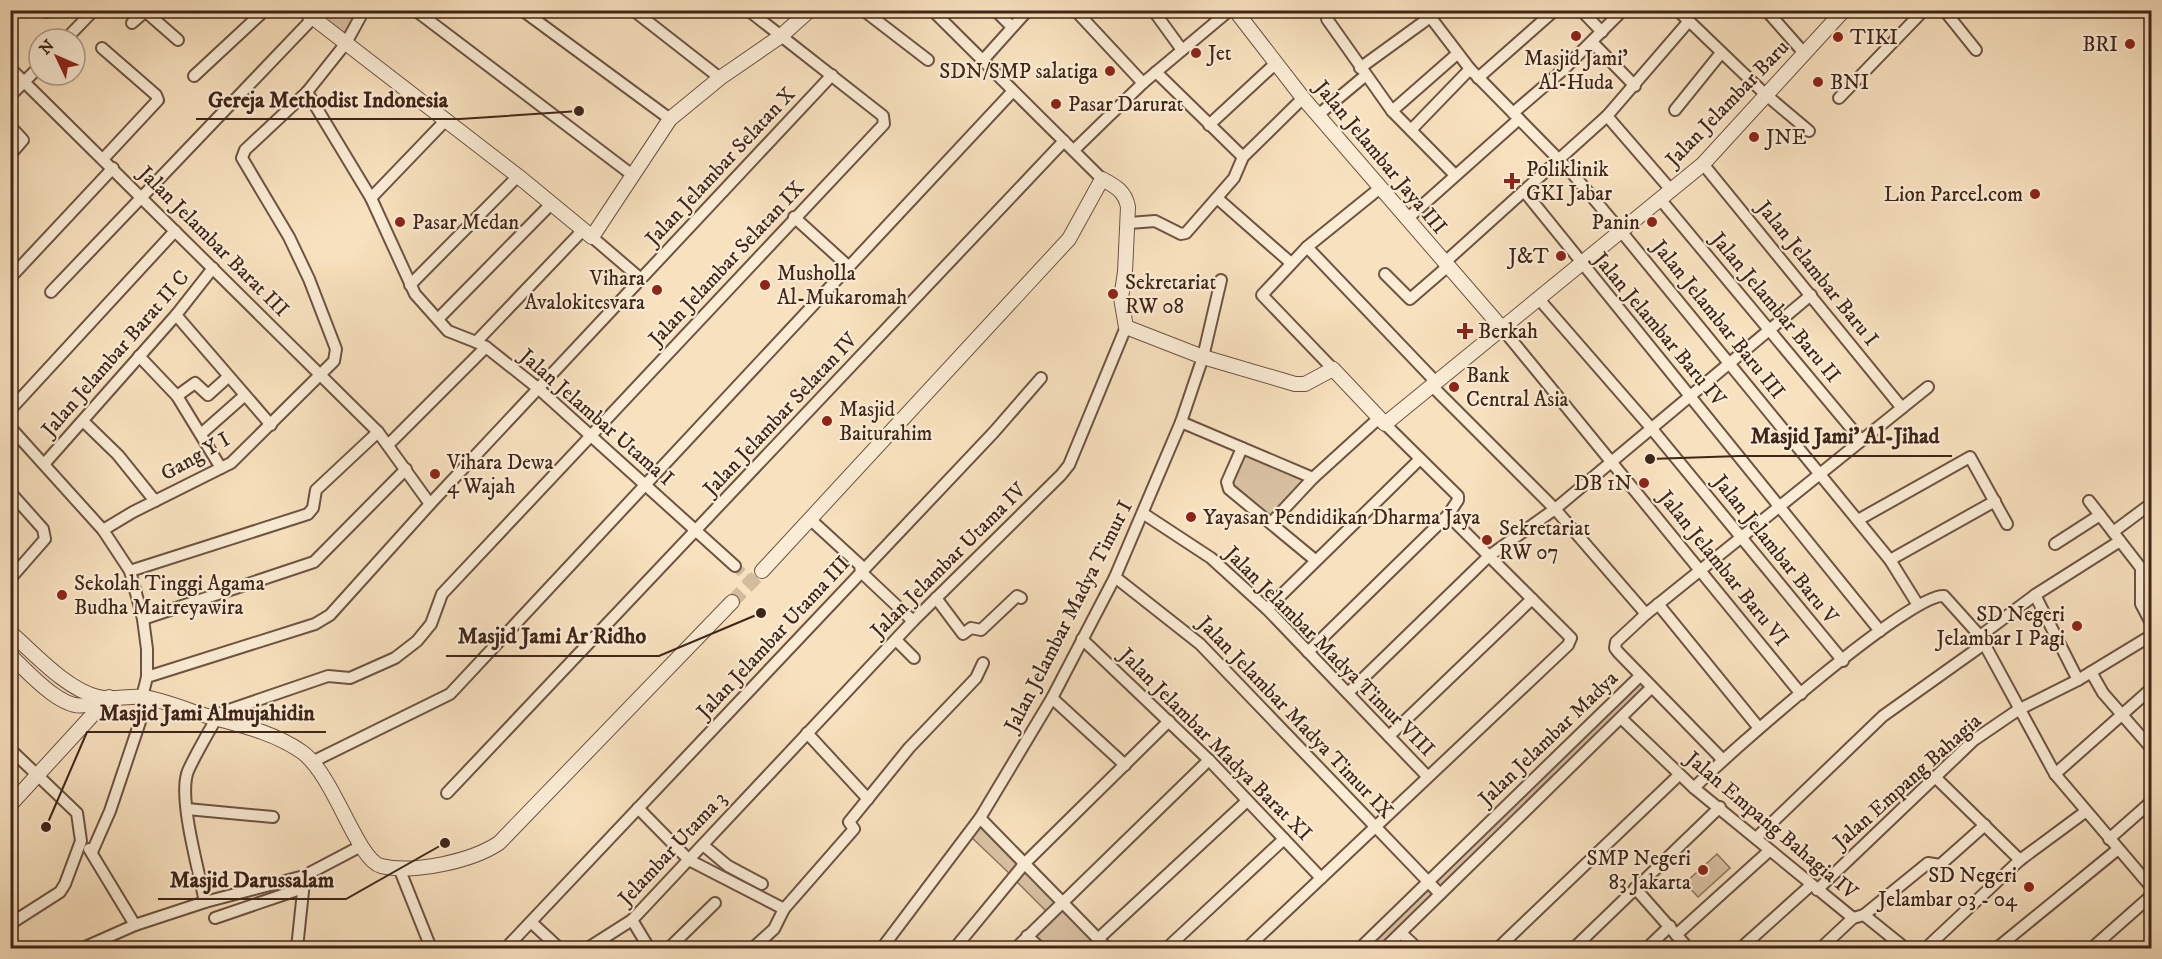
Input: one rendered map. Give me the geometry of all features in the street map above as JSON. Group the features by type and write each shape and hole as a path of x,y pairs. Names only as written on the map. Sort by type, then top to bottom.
{"street":[{"path":"78,27 94,10"},
{"path":"194,76 264,10"},
{"path":"307,92 346,43 364,10"},
{"path":"415,10 631,174"},
{"path":"522,10 670,119"},
{"path":"633,10 720,78"},
{"path":"748,10 832,75"},
{"path":"389,444 587,233 670,119 720,78 781,36 810,10"},
{"path":"863,10 928,60"},
{"path":"932,10 984,59 1102,179 1119,188 1127,199 1129,223 1121,298 1126,327 1203,357 1299,385 1334,369"},
{"path":"995,10 1012,27"},
{"path":"984,59 1028,10"},
{"path":"1075,10 1143,83"},
{"path":"1153,10 1182,50"},
{"path":"1074,150 1143,83 1230,10"},
{"name":"Jalan Jelambar Jaya III","path":"1235,10 1303,98 1502,327"},
{"path":"1329,10 1327,19 1392,111 1455,175"},
{"path":"1478,78 1555,10"},
{"path":"1581,10 1602,32"},
{"path":"1407,219 1516,117 1623,10"},
{"path":"1677,10 1765,94 1809,131"},
{"path":"1766,10 1804,53"},
{"name":"Jalan Jelambar Baru","path":"1382,421 1433,383 1703,164 1844,10"},
{"path":"1839,98 1924,10"},
{"path":"1944,10 1976,50"},
{"path":"132,23 146,11 178,40"},
{"path":"1318,115 1363,71 1432,13"},
{"name":"Jalan Jelambar Baru III","path":"1432,13 1457,54 1559,160 1620,230 1821,474 1890,560 1918,605"},
{"path":"51,292 308,14 518,176 641,279"},
{"path":"1384,274 1410,299 1607,116 1689,21"},
{"path":"1592,42 1635,86"},
{"path":"102,48 156,95 158,100 104,158"},
{"path":"1675,110 1721,53"},
{"path":"1392,111 1457,54"},
{"path":"1209,125 1275,64"},
{"name":"Jalan Jelambar Barat III","path":"10,68 104,158 378,432 389,444 430,504"},
{"path":"1411,130 1470,69"},
{"path":"1156,72 1243,157"},
{"name":"Jalan Jelambar Selatan IX","path":"216,718 226,709 328,676 350,678 402,653 417,640 434,620 437,603 442,594 592,437 794,217 884,124 883,116 832,75"},
{"name":"Jalan Jelambar Selatan X","path":"147,678 322,620 832,75"},
{"path":"10,96 25,82"},
{"path":"314,761 450,694 1013,91"},
{"name":"Jalan Jelambar Utama I","path":"307,92 371,198 410,285 448,331 481,344 539,389 735,566"},
{"name":"Gang Y I","path":"103,530 236,458 334,361 336,349 289,237 242,158 245,150 307,92"},
{"path":"1129,223 1155,221 1184,234 1234,178 1243,157 1303,98"},
{"name":"Jalan Jelambar Baru II","path":"1607,116 1770,330 1861,440"},
{"path":"371,198 445,121"},
{"path":"10,126 22,140 10,155"},
{"name":"Jalan Jelambar Selatan IV","path":"447,793 1064,141"},
{"name":"Jalan Jelambar Baru I","path":"1703,164 1902,408"},
{"path":"10,278 113,168"},
{"path":"410,285 518,176"},
{"path":"762,571 1069,238 1102,179"},
{"path":"1308,652 1448,515 1459,498 1264,299 1263,291 1307,247 1380,188"},
{"name":"Jalan Jelambar Baru IV","path":"1524,191 1880,631"},
{"path":"1216,198 1291,263"},
{"path":"438,319 551,204"},
{"path":"794,217 848,266"},
{"path":"10,410 175,231"},
{"path":"1307,247 1433,383 1555,509 1646,614"},
{"name":"Jalan Jelambar Barat II C","path":"45,463 176,315 213,268"},
{"name":"Jalan Jelambar Madya Timur I","path":"882,948 980,818 1052,698 1115,577 1144,514 1181,422 1203,357 1221,280"},
{"path":"1348,693 1489,556 1555,509 1613,462 1811,295"},
{"name":"Jalan Jelambar Baru V","path":"1538,298 1652,429 1843,661"},
{"path":"176,315 271,425"},
{"name":"Jalan Jelambar Utama IV","path":"753,791 913,621 1069,465 1126,327"},
{"name":"Jalan Jelambar Baru VI","path":"1502,327 1802,694"},
{"path":"139,356 177,396 221,468"},
{"path":"177,396 195,383 208,395 228,377"},
{"name":"Jalan Jelambar Utama III","path":"506,948 994,432 1041,378"},
{"path":"1640,676 1615,648 1616,642 1658,604 1928,387"},
{"path":"201,434 244,396"},
{"path":"83,421 118,455 155,501"},
{"path":"1272,522 1313,478 1382,421"},
{"path":"1181,422 1313,478"},
{"path":"10,427 45,463 103,530 130,571 143,619 147,649 145,697 110,811 92,852"},
{"path":"130,571 308,514 313,508 314,495 319,487 378,432"},
{"path":"1242,448 1227,486 1315,560"},
{"path":"1858,520 1970,457 2007,524"},
{"path":"1267,609 1420,459"},
{"path":"143,619 314,562 406,469"},
{"path":"10,492 43,530 45,542 10,579"},
{"path":"1890,560 1995,501"},
{"path":"2089,501 2141,568 2141,604 2151,625"},
{"path":"2112,532 2151,503"},
{"name":"Jalan Jelambar Madya Timur VIII","path":"1144,514 1211,558 1267,609 1427,776"},
{"path":"1247,948 1568,645 1571,638 1569,634 1448,515"},
{"path":"2055,544 2100,515"},
{"path":"811,520 860,565 861,572 913,621"},
{"path":"1756,838 1883,716 1982,640 2035,595 2120,542"},
{"path":"2141,568 2151,562"},
{"name":"Jalan Jelambar Madya Timur IX","path":"1115,577 1200,644 1440,894"},
{"path":"2035,595 2078,680"},
{"path":"936,598 964,633 971,628 981,630 1017,596 1021,598"},
{"path":"1694,788 1722,759 1880,631 1918,605 1937,596 1947,597 1982,640 2018,710 2055,774 2151,888"},
{"path":"1389,736 1532,599"},
{"path":"10,655 59,697 78,705 104,697 145,697 274,736 314,761 337,796 361,846 372,863 399,868 469,859 500,843 732,602"},
{"path":"1658,604 1759,728"},
{"path":"10,632 62,679 104,697"},
{"name":"Jalan Empang Bahagia","path":"1741,948 1814,887 1974,740 2018,710 2078,680 2151,635"},
{"name":"Jalan Jelambar Madya Barat XI","path":"1082,639 1209,760 1321,878"},
{"path":"896,640 914,658"},
{"path":"753,948 774,929 784,909 854,829 849,822 868,798 909,748 976,678 983,663"},
{"path":"2091,672 2103,693 2151,749"},
{"name":"Jalan Jelambar Madya","path":"1360,948 1640,676 1651,688 1385,948"},
{"path":"2055,774 2151,687"},
{"path":"1651,688 1722,759"},
{"path":"10,805 104,697"},
{"path":"1052,698 1125,765"},
{"path":"205,902 187,809 187,774 216,718"},
{"name":"Jalan Empang Bahagia IV","path":"1621,718 1679,775 1756,838 1765,854 1905,948"},
{"path":"956,948 1025,863 1169,722"},
{"path":"807,733 868,798"},
{"path":"10,749 78,815 81,841 60,892 10,924"},
{"path":"1016,948 1209,760"},
{"path":"1503,947 1679,775"},
{"path":"1935,777 2020,860"},
{"name":"Jelambar Utama 3","path":"588,948 632,920 753,791"},
{"path":"1098,939 1247,801"},
{"path":"2109,839 2151,802"},
{"path":"1574,948 1720,807"},
{"path":"638,808 689,860 784,909"},
{"path":"187,809 273,817"},
{"path":"1926,948 2020,860 2085,812"},
{"path":"980,818 1107,948"},
{"path":"1821,948 1928,864 1940,865 1985,825"},
{"path":"1167,948 1284,839"},
{"path":"81,841 92,852 135,925"},
{"path":"703,844 728,866 762,884"},
{"path":"83,948 135,925 205,902 304,876 361,846"},
{"path":"1997,948 2117,850"},
{"path":"1647,948 1673,931 1765,854"},
{"path":"399,868 431,948"},
{"path":"297,948 304,876"},
{"path":"215,918 303,888"},
{"path":"1635,888 1688,948"},
{"path":"2092,948 2151,895"},
{"path":"669,948 678,942 715,903"},
{"path":"632,920 649,948"},
{"path":"532,923 559,948"},
{"path":"1401,933 1417,948"},
{"path":"1028,936 1040,948"}],"shaded area":[{"path":"308,11 361,11 344,37"},
{"path":"1244,449 1308,479 1272,517 1227,486"},
{"path":"1640,681 1647,691 1393,948 1359,948"},
{"path":"980,821 1023,863 1012,876 970,836"},
{"path":"1717,854 1730,868 1698,897 1685,883"},
{"path":"1025,866 1060,901 1048,913 1014,879"},
{"path":"1062,903 1105,948 1042,948 1030,936"}],"tunnel":[{"path":"735,566 751,582"},
{"path":"732,602 762,571"}],"place":[{"name":"Masjid Jami' Al-Huda","path":"1576,36"},
{"name":"TIKI","path":"1838,37"},
{"name":"BRI","path":"2130,44"},
{"name":"Jet","path":"1196,53"},
{"name":"SDN/SMP salatiga","path":"1110,71"},
{"name":"BNI","path":"1818,82"},
{"name":"Pasar Darurat","path":"1056,104"},
{"name":"Gereja Methodist Indonesia","path":"579,111"},
{"name":"JNE","path":"1754,137"},
{"name":"Poliklinik GKI Jabar","path":"1512,181"},
{"name":"Lion Parcel.com","path":"2035,194"},
{"name":"Pasar Medan","path":"400,222"},
{"name":"Panin","path":"1652,222"},
{"name":"J&T","path":"1561,256"},
{"name":"Musholla Al-Mukaromah","path":"765,285"},
{"name":"Vihara Avalokitesvara","path":"657,290"},
{"name":"Sekretariat RW 08","path":"1113,294"},
{"name":"Berkah","path":"1465,331"},
{"name":"Bank Central Asia","path":"1454,387"},
{"name":"Masjid Baiturahim","path":"827,421"},
{"name":"Masjid Jami' Al-Jihad","path":"1650,459"},
{"name":"Vihara Dewa 4 Wajah","path":"435,474"},
{"name":"DB 1N","path":"1644,483"},
{"name":"Yayasan Pendidikan Dharma Jaya","path":"1191,517"},
{"name":"Sekretariat RW 07","path":"1487,540"},
{"name":"Sekolah Tinggi Agama Budha Maitreyawira","path":"62,595"},
{"name":"Masjid Jami Ar Ridho","path":"761,613"},
{"name":"SD Negeri Jelambar I Pagi","path":"2077,626"},
{"name":"Masjid Jami Almujahidin","path":"46,827"},
{"name":"Masjid Darussalam","path":"445,843"},
{"name":"SMP Negeri 83 Jakarta","path":"1703,870"},
{"name":"SD Negeri Jelambar 03 - 04","path":"2029,887"}]}
